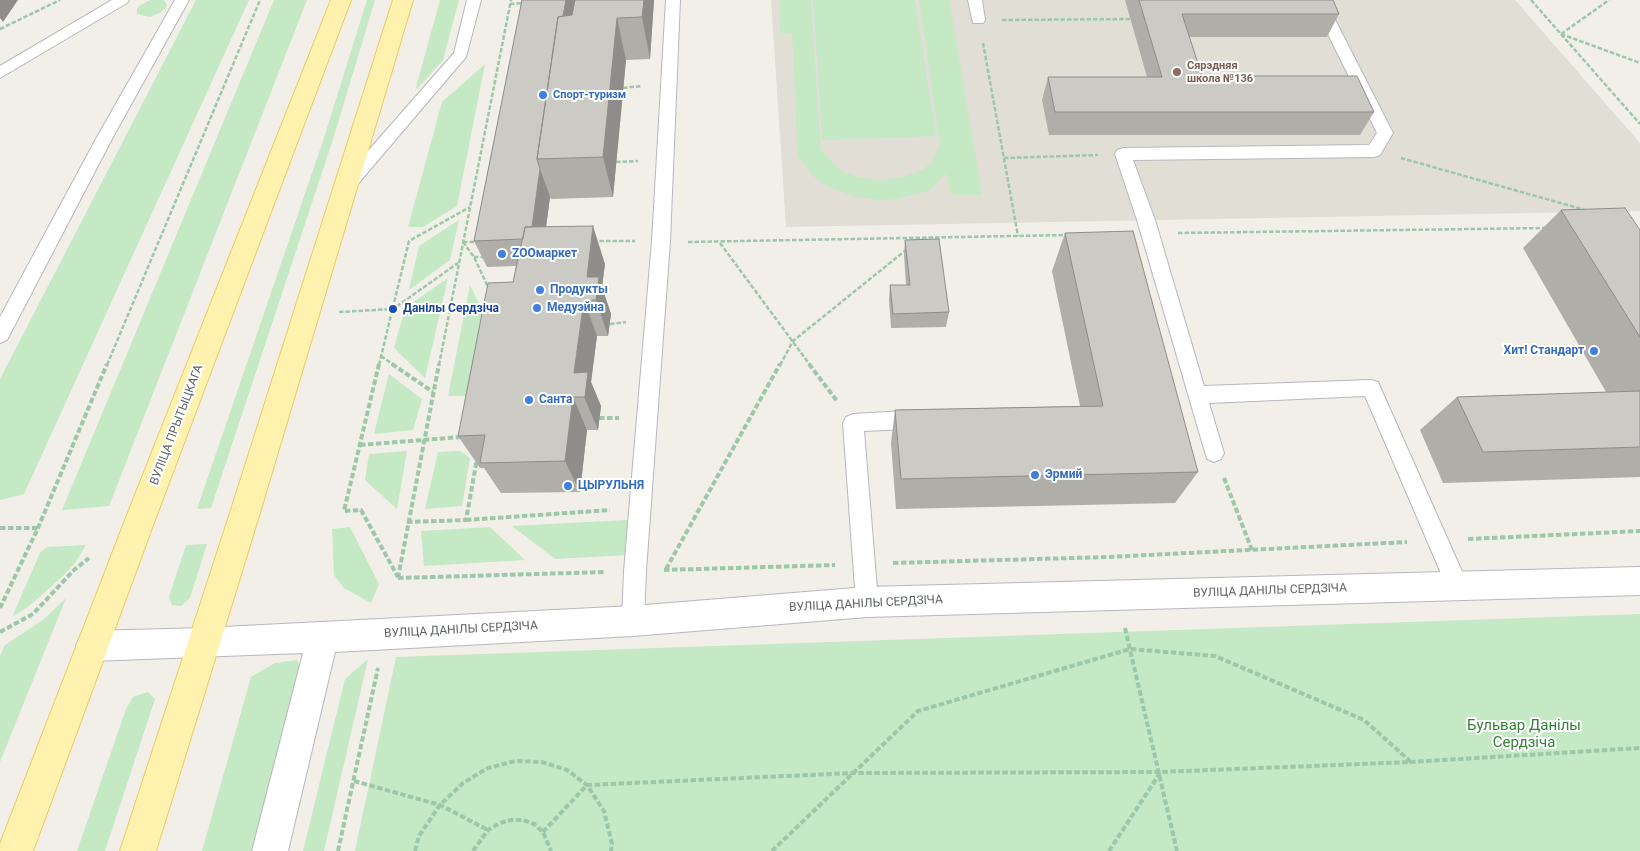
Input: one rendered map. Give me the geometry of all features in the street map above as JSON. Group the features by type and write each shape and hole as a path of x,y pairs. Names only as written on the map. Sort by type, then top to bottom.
{"main road":[{"name":"ВУЛІЦА ПРЫТЫЦКАГА","path":"15,851 341,0"},
{"path":"138,851 403,0"}],"street":[{"name":"ВУЛІЦА ДАНІЛЫ СЕРДЗІЧА","path":"92,646 204,643 633,621 867,602 1640,581"},
{"path":"270,851 323,636"}],"lane":[{"path":"0,73 122,0"},
{"path":"0,335 101,145 182,0"},
{"path":"344,190 461,54 474,0"},
{"path":"633,621 635,571 661,241 673,0"},
{"path":"975,0 978,20"},
{"path":"1214,453 1146,220 1123,154 1374,151 1385,133 1318,0"},
{"path":"1197,395 1370,388 1457,585"},
{"path":"867,602 853,423 905,420"}],"path":[{"path":"0,29 60,0"},
{"path":"0,608 38,528 260,0"},
{"path":"1530,0 1640,124"},
{"path":"1561,34 1609,0"},
{"path":"398,578 407,522 510,2 529,3"},
{"path":"1018,236 978,20 1131,19"},
{"path":"1561,34 1640,63"},
{"path":"623,88 648,86"},
{"path":"1374,151 1592,212"},
{"path":"1004,158 1123,154"},
{"path":"616,162 641,161"},
{"path":"398,578 361,510 344,511 410,242 470,207"},
{"path":"477,242 478,234"},
{"path":"665,570 793,341 920,238"},
{"path":"584,241 661,241"},
{"path":"462,242 484,242"},
{"path":"462,242 474,257 489,290"},
{"path":"720,242 853,423"},
{"path":"474,257 488,256"},
{"path":"306,313 393,309 459,262"},
{"path":"610,324 628,322"},
{"path":"381,356 433,392"},
{"path":"619,427 621,408"},
{"path":"599,418 620,418"},
{"path":"360,445 462,437"},
{"path":"1214,453 1252,550"},
{"path":"466,520 477,455"},
{"path":"407,522 612,510 612,501"},
{"path":"0,528 38,528"},
{"path":"398,578 1108,557 1640,531"},
{"path":"0,632 32,614 74,570 96,554"},
{"path":"1108,557 1178,851"},
{"path":"772,851 918,711 1130,649 1215,656 1364,720 1412,762"},
{"path":"338,851 380,659"},
{"path":"543,832 587,785 853,773 1160,772 1412,762 1640,748"},
{"path":"415,851 419,836 440,805 463,783 488,768 515,761 542,762 567,770 587,785 604,811 612,844 611,851"},
{"path":"1109,851 1160,772"},
{"path":"354,781 440,805 488,830"},
{"path":"473,851 488,830 511,820 523,820 534,824 543,832 551,851"}],"shaded area":[{"name":"Сярэдняя школа №136","path":"771,0 1515,0 1640,143 1640,211 786,227"}],"green space":[{"path":"150,0 164,0 167,5 166,8 150,17 137,14 139,6"},
{"path":"196,0 249,0 24,494 0,500 0,379"},
{"path":"274,0 307,0 109,506 62,510"},
{"path":"367,0 375,0 334,136 211,508 197,509 323,141"},
{"path":"440,0 459,0 443,60 415,91"},
{"path":"779,0 811,0 821,150 839,170 858,177 880,180 902,177 924,169 932,162 940,145 919,0 949,0 982,195 952,195 946,173 930,190 897,199 881,200 853,196 825,185 812,175 798,156 792,33 780,33"},
{"path":"813,0 915,0 936,136 822,140"},
{"path":"485,64 457,206 423,227 408,227 442,102"},
{"path":"459,220 450,260 409,290 419,246"},
{"path":"448,278 425,378 394,348 405,308"},
{"path":"470,285 496,338 484,396 448,396"},
{"path":"389,374 422,399 413,430 374,434"},
{"path":"407,451 397,509 365,480 369,454"},
{"path":"460,451 470,458 462,506 425,509 438,452"},
{"path":"627,520 628,555 555,559 512,526"},
{"path":"350,527 379,584 371,603 344,588 334,575 332,529"},
{"path":"490,527 525,560 424,566 421,531"},
{"path":"207,544 190,598 181,606 172,605 169,597 186,545"},
{"path":"86,545 75,563 62,577 29,606 12,617 40,553 47,547"},
{"path":"66,598 0,762 0,656 5,645 43,620"},
{"name":"Бульвар Данілы Сердзіча","path":"1640,614 1640,851 355,851 396,657"},
{"path":"368,659 324,851 303,851 345,679"},
{"path":"297,660 303,675 257,851 202,851 251,677 275,663"},
{"path":"148,692 155,699 105,851 77,851 126,709 133,697"}],"building":[{"path":"522,0 566,0 563,16 558,17 537,159 540,169 532,227 525,227 523,239 474,241"},
{"path":"575,0 644,0 642,17 617,18 603,157 537,159 558,17 572,15"},
{"path":"1139,0 1333,0 1339,14 1182,14 1202,76 1357,76 1374,112 1055,112 1048,77 1162,77"},
{"path":"1625,208 1640,230 1640,337 1561,210"},
{"path":"593,226 587,277 599,277 596,300 584,300 574,373 588,372 585,397 573,397 565,461 480,463 485,435 458,436 488,283 513,282 525,227"},
{"path":"1133,231 1198,472 901,479 895,410 1103,406 1065,233"},
{"path":"939,239 949,312 893,314 890,285 910,285 905,240"},
{"path":"1640,391 1640,447 1483,452 1457,397"}],"place":[{"name":"Сярэдняя школа №136","path":"1177,72"},
{"name":"Спорт-туризм","path":"543,95"},
{"name":"ZOOмаркет","path":"502,254"},
{"name":"Продукты","path":"540,290"},
{"name":"Медуэйна","path":"537,308"},
{"name":"Данілы Сердзіча","path":"393,309"},
{"name":"Хит! Стандарт","path":"1594,351"},
{"name":"Санта","path":"529,400"},
{"name":"Эрмий","path":"1035,475"},
{"name":"ЦЫРУЛЬНЯ","path":"568,486"}]}
